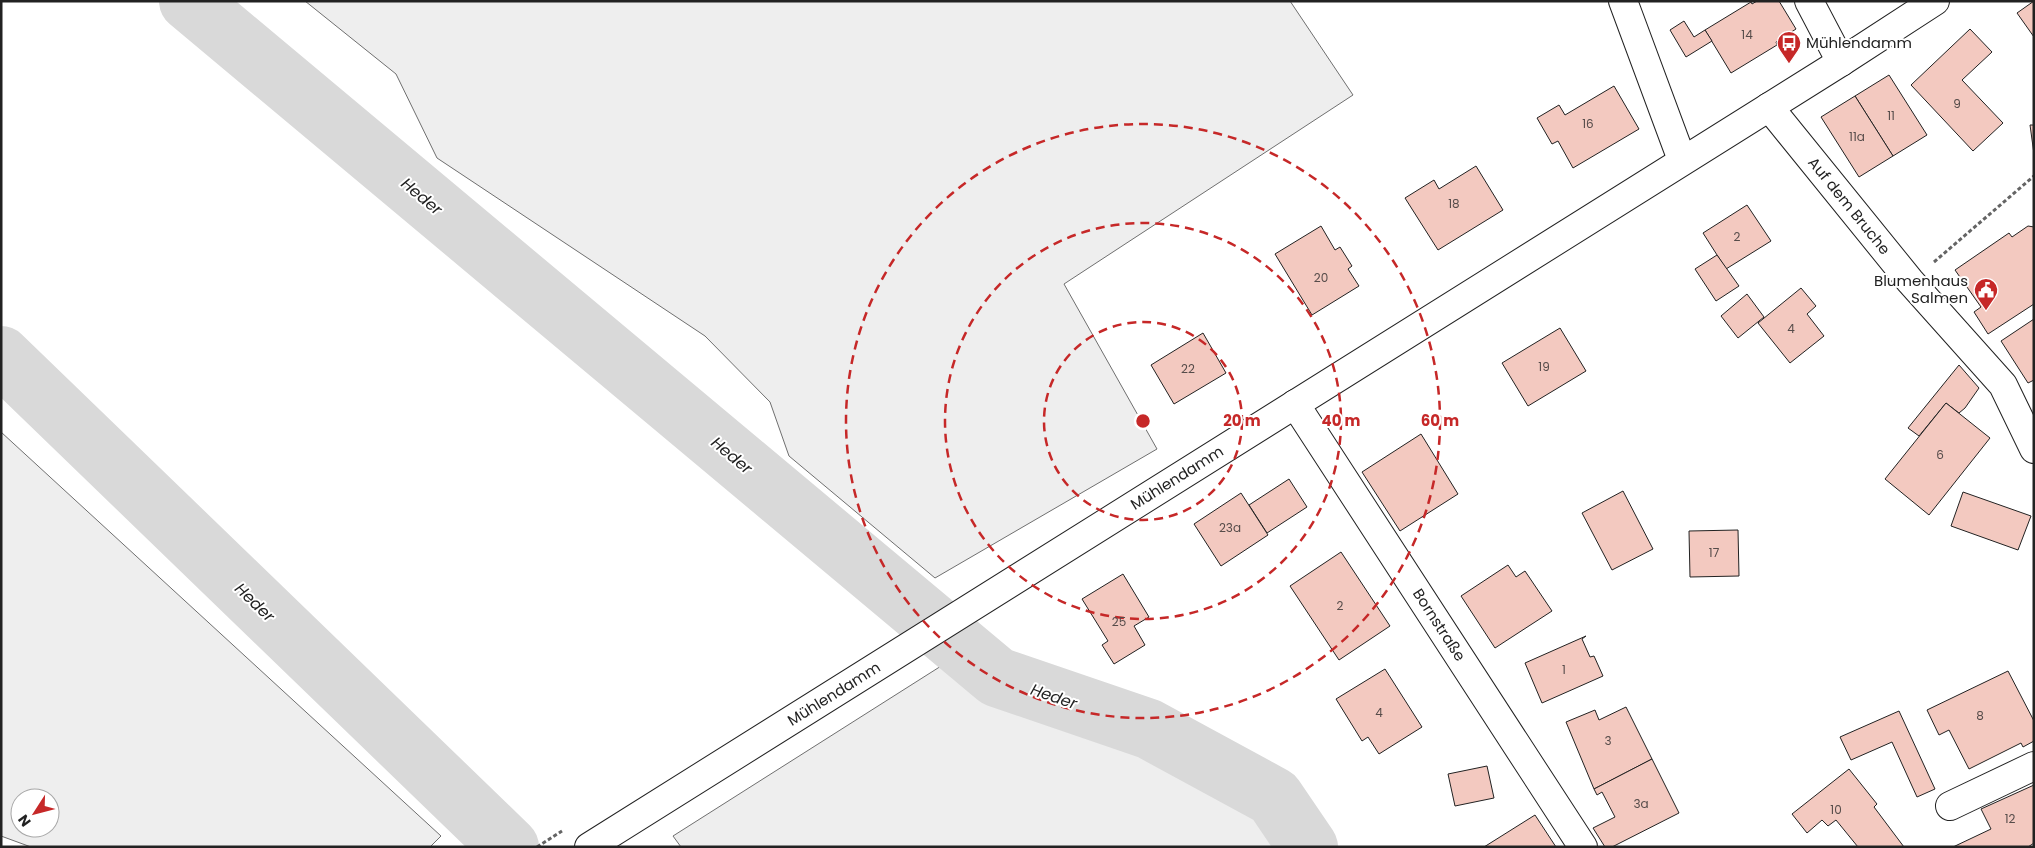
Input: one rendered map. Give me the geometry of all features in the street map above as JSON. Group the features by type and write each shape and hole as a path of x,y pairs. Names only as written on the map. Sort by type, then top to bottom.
{"street":[{"path":"1623,1 1682,160"},
{"path":"1809,1 1841,62"},
{"name":"Mühlendamm","path":"589,847 1841,62 1935,1"},
{"name":"Auf dem Bruche","path":"1769,107 1910,282 2003,385 2034,449"},
{"name":"Bornstraße","path":"1295,404 1583,847"},
{"path":"1950,806 2034,766"}],"path":[{"path":"1910,282 2034,176"},
{"path":"537,847 568,827"}],"shaded area":[{"path":"305,1 1290,1 1353,95 1064,284 1157,449 935,578 789,456 770,402 705,336 437,158 396,74"},
{"path":"1,432 441,836 430,847 31,847 1,836"},
{"path":"949,661 1047,719 1140,745 1254,808 1282,847 681,847 673,836"}],"building":[{"path":"1757,1 1779,1 1796,29 1776,42 1777,45 1731,73 1705,30 1751,2 1752,4"},
{"path":"2034,1 2034,37 2017,13"},
{"path":"1684,21 1694,37 1705,30 1712,41 1686,57 1670,30"},
{"path":"1970,29 1992,52 1962,80 2003,123 1973,151 1911,85"},
{"path":"1889,75 1927,135 1893,156 1855,96"},
{"path":"1614,86 1639,129 1573,168 1558,141 1552,144 1537,118 1559,105 1565,115"},
{"path":"1855,96 1893,156 1859,177 1821,117"},
{"path":"2030,125 2034,125 2034,154"},
{"path":"1476,166 1503,210 1438,250 1405,198 1434,180 1439,189"},
{"path":"1747,205 1771,241 1726,269 1703,233"},
{"path":"1321,226 1335,250 1340,247 1352,266 1348,269 1359,286 1312,315 1275,254"},
{"path":"2028,226 2034,227 2034,304 1988,334 1974,312 1981,307 1955,270 2009,233 2012,237"},
{"path":"1717,255 1739,286 1716,301 1695,269"},
{"path":"1801,288 1816,306 1807,314 1824,336 1790,363 1758,323"},
{"path":"1747,294 1764,317 1738,338 1721,316"},
{"path":"2034,319 2034,380 2028,383 2001,341"},
{"path":"1560,328 1586,371 1528,406 1502,363"},
{"path":"1203,333 1226,373 1174,404 1151,365"},
{"path":"1959,365 1979,388 1965,408 1959,413 1946,403 1919,436 1908,428"},
{"path":"1946,403 1990,438 1929,515 1885,479"},
{"path":"1421,434 1458,494 1400,531 1362,472"},
{"path":"1289,479 1307,507 1267,533 1249,505"},
{"path":"1623,491 1653,549 1612,570 1582,513"},
{"path":"1963,492 2031,516 2018,550 1951,526"},
{"path":"1241,493 1268,535 1221,566 1194,524"},
{"path":"1738,530 1739,576 1690,577 1689,531"},
{"path":"1341,552 1390,626 1339,660 1290,586"},
{"path":"1508,565 1516,577 1525,571 1552,611 1495,648 1461,596"},
{"path":"1123,574 1149,617 1134,626 1145,645 1114,664 1102,645 1108,641 1082,599"},
{"path":"1586,636 1582,639 1590,657 1594,656 1603,676 1542,703 1525,663"},
{"path":"1385,669 1422,727 1379,754 1368,737 1362,741 1336,699"},
{"path":"2008,671 2034,721 2034,741 2023,747 2021,743 1969,769 1949,730 1939,735 1927,710"},
{"path":"1626,707 1652,759 1594,789 1566,722 1595,710 1599,720"},
{"path":"1899,711 1935,789 1917,797 1892,742 1851,760 1840,737"},
{"path":"1652,759 1679,813 1612,847 1605,847 1593,828 1615,817 1602,792 1597,795 1594,789"},
{"path":"1487,766 1494,798 1455,806 1448,774"},
{"path":"1849,769 1877,804 1874,807 1904,847 1858,847 1836,820 1828,826 1822,820 1807,833 1792,814"},
{"path":"2034,785 2034,843 2028,847 1953,847 1991,829 1981,809"},
{"path":"1535,815 1556,847 1484,847"}],"waterway":[{"name":"Heder","path":"189,1 997,677 1149,729 1274,797 1308,847"},
{"name":"Heder","path":"1,356 509,847"}],"place":[{"name":"Mühlendamm","path":"1789,64"},
{"name":"Blumenhaus Salmen","path":"1986,311"}]}
